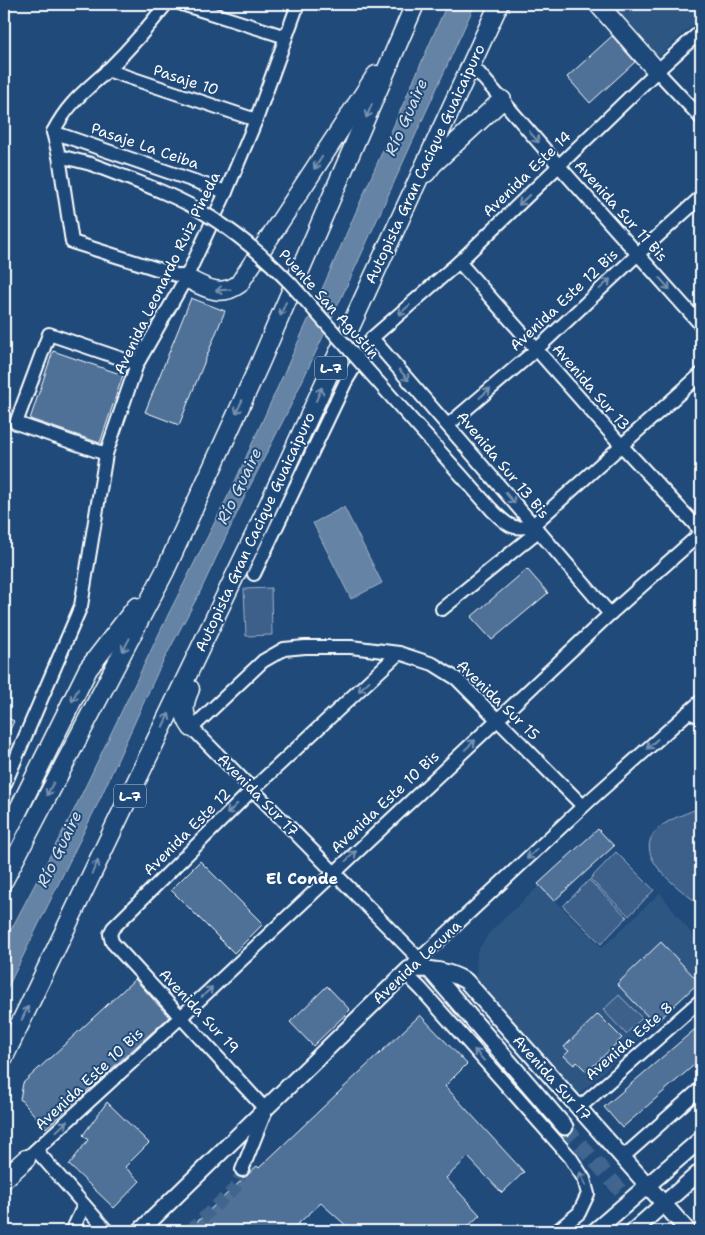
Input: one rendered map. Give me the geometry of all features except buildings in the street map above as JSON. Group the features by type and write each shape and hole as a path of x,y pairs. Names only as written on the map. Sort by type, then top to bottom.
{"highway":[{"path":"4,880 164,571 260,363 415,4"},
{"name":"Autopista Gran Cacique Guaicaipuro","path":"4,1057 255,534 406,202 499,4"},
{"path":"598,4 657,70"},
{"path":"186,278 218,292 232,289 239,284 402,35"},
{"path":"406,202 433,164 502,100"},
{"path":"192,728 186,720 184,711 186,698 255,534"},
{"path":"4,839 88,669 164,571"},
{"path":"4,1179 31,1154"}],"main road":[{"name":"Avenida Sur 17","path":"415,968 441,970 452,973 466,981 688,1231"},
{"name":"Avenida Sur 17","path":"415,968 443,985 565,1127"},
{"name":"Avenida Lecuna","path":"140,1231 415,968"},
{"path":"443,985 466,981"},
{"path":"595,1231 701,1139"},
{"path":"633,1231 701,1171"}],"street":[{"path":"166,4 151,25 107,70 74,100 63,114 53,132 59,156 72,242 186,278"},
{"path":"182,4 286,37"},
{"name":"Avenida Leonardo Ruiz Pineda","path":"4,786 81,606 106,454 137,364 186,278 226,192 256,120 298,4"},
{"name":"Avenida Este 14","path":"254,574 346,381 372,338 459,262 657,70 701,31"},
{"name":"Pasaje 10","path":"107,70 256,120"},
{"path":"657,70 701,118"},
{"name":"Avenida Sur 11 Bis","path":"478,72 701,325"},
{"name":"Pasaje La Ceiba","path":"53,132 226,192"},
{"name":"Puente San Agustín","path":"59,156 90,164 158,190 211,217 238,235 267,259 291,284 492,510 509,526 522,529 535,528"},
{"name":"Avenida Este 12 Bis","path":"448,425 537,349 701,197"},
{"name":"Avenida Sur 13","path":"459,262 701,532"},
{"path":"106,454 16,423 48,334 137,364"},
{"name":"Avenida Sur 13 Bis","path":"372,338 610,614"},
{"path":"442,608 535,528 701,374"},
{"name":"Avenida Este 10 Bis","path":"31,1154 182,1016 333,872 610,614 701,532"},
{"name":"Avenida Sur 15","path":"192,728 263,661 284,649 351,647 400,653 433,664 457,679 583,806"},
{"name":"Avenida Este 12","path":"110,934 113,928 253,789 400,653"},
{"name":"Avenida Lecuna","path":"415,968 583,806 701,701"},
{"path":"688,712 701,717"},
{"name":"Avenida Sur 17","path":"192,728 333,872 415,968"},
{"name":"Avenida Sur 19","path":"110,934 112,942 182,1016 266,1110"},
{"path":"415,968 421,989 570,1157 584,1179 588,1194 579,1212 557,1231"},
{"name":"Avenida Este 8","path":"579,1108 701,1000"},
{"path":"623,1157 701,1088"},
{"path":"242,1170 266,1110"},
{"path":"31,1154 108,1231"},
{"path":"74,1227 84,1206"}],"shaded area":[{"path":"612,4 701,4 701,17 658,57"},
{"path":"271,588 272,635 246,636 244,589"},
{"path":"701,807 701,906 661,871 653,860 649,849 651,838 660,827 674,818"},
{"path":"616,852 654,890 629,916 590,879"},
{"path":"589,880 627,917 601,944 563,906"},
{"path":"540,885 602,948 660,893 701,946 701,982 578,1095 476,977 477,952 489,933"},
{"path":"619,995 642,1018 626,1034 603,1010"}],"water":[{"name":"Río Guaire","path":"447,4 475,4 290,407 246,494 200,592 159,669 98,803 4,995 4,943 75,808 169,613 232,488 323,287"},
{"path":"344,507 382,583 351,599 313,523"}],"tunnel":[{"path":"565,1127 656,1231"},
{"path":"189,1231 236,1187 242,1170"}],"district":[{"name":"El Conde","path":"302,878"}]}
